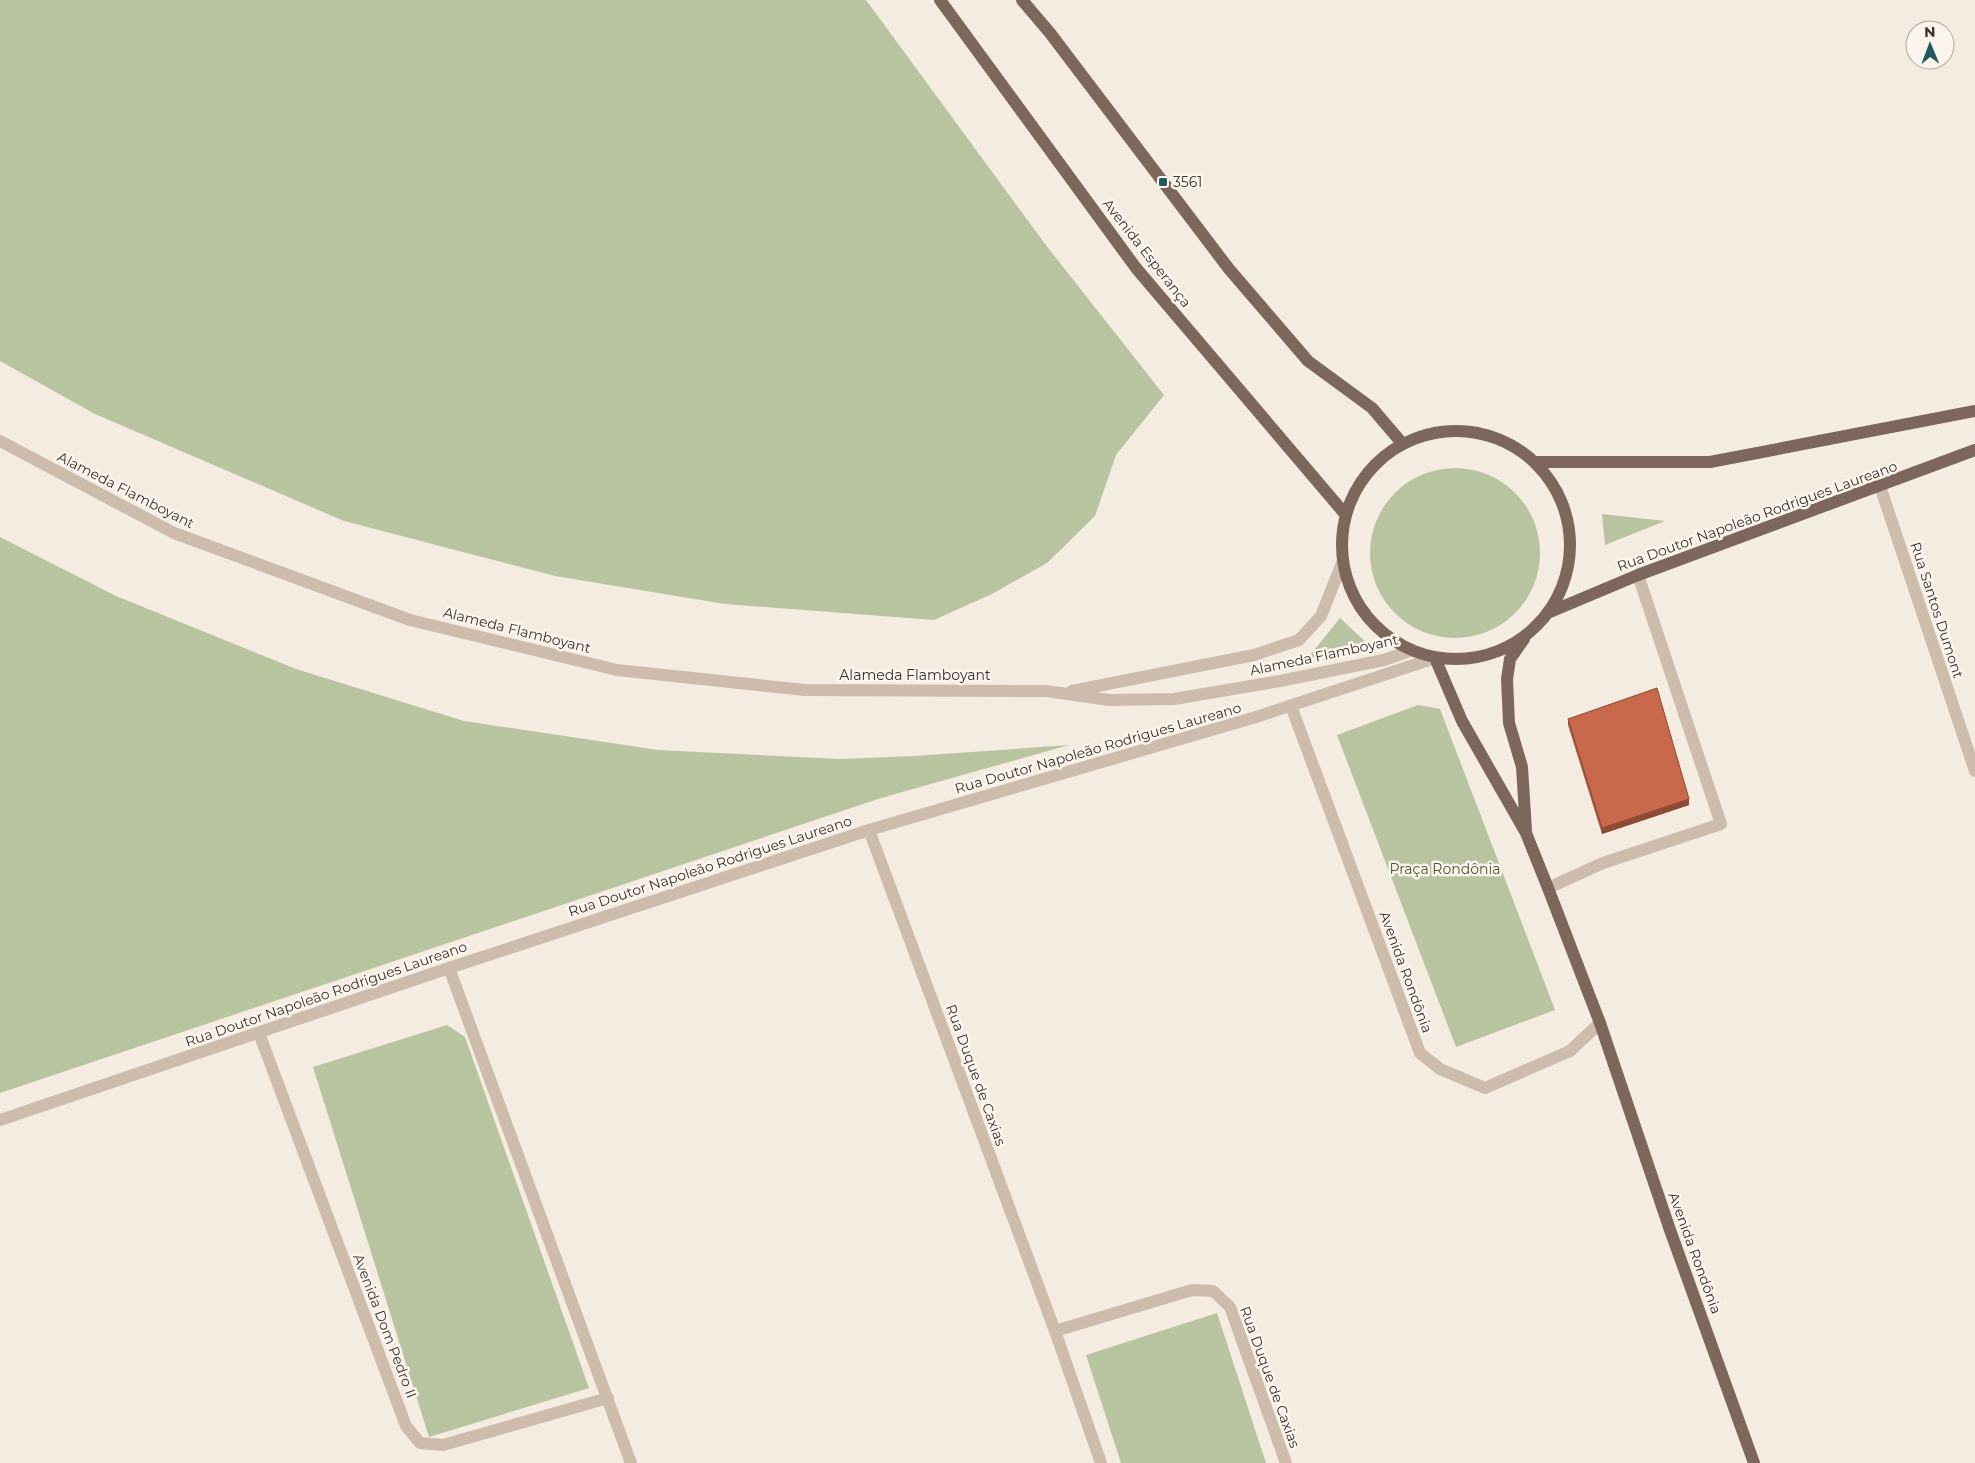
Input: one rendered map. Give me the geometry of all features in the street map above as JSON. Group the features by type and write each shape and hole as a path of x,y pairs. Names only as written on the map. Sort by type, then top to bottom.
{"main road":[{"name":"Avenida Esperança","path":"940,0 1136,268 1345,514"},
{"path":"1022,0 1062,49 1229,269 1308,361 1372,408 1401,442"},
{"path":"1538,462 1710,462 1975,411"},
{"path":"1448,429 1497,436 1538,462 1567,508 1571,562 1550,612 1525,638 1497,652 1466,659 1435,658 1412,650 1379,630 1355,600 1342,563 1345,514 1365,472 1401,442 1448,429"},
{"name":"Rua Doutor Napoleão Rodrigues Laureano","path":"1550,612 1638,576 1975,450"},
{"name":"Avenida Rondônia","path":"1525,638 1510,660 1507,679 1509,723 1522,767 1526,833"},
{"name":"Avenida Rondônia","path":"1435,658 1462,721 1526,833 1548,888 1600,1023 1674,1240 1754,1463"}],"street":[{"name":"Alameda Flamboyant","path":"0,441 174,533 410,620 618,670 805,690 1064,692 1109,700 1174,699 1289,680 1384,660 1412,650"},
{"name":"Rua Santos Dumont","path":"1880,486 1975,771"},
{"name":"Alameda Flamboyant","path":"1064,692 1254,655 1299,640 1321,616 1342,563"},
{"path":"1548,888 1603,863 1721,824 1638,576"},
{"name":"Rua Doutor Napoleão Rodrigues Laureano","path":"0,1120 449,968 869,830 1291,706 1435,658"},
{"name":"Avenida Rondônia","path":"1291,706 1420,1053 1440,1069 1485,1088 1570,1051 1600,1023"},
{"name":"Rua Duque de Caxias","path":"869,830 1055,1331 1101,1463"},
{"path":"449,968 631,1463"},
{"name":"Avenida Dom Pedro II","path":"259,1033 406,1426 420,1443 443,1445 608,1398"},
{"name":"Rua Duque de Caxias","path":"1055,1331 1192,1290 1213,1290 1230,1307 1286,1463"}],"green space":[{"path":"0,0 866,0 1045,244 1164,395 1116,455 1095,516 1047,563 992,594 934,620 725,604 555,576 344,521 95,414 0,361"},
{"path":"1463,468 1488,474 1509,487 1521,499 1537,528 1540,553 1539,570 1534,586 1521,607 1509,619 1480,635 1447,638 1422,632 1401,619 1389,607 1373,578 1370,545 1376,520 1389,499 1401,487 1430,471"},
{"path":"1602,514 1665,521 1605,545"},
{"path":"0,537 116,596 296,669 464,721 658,750 840,759 915,756 1069,745 881,798 0,1093"},
{"path":"1340,618 1371,647 1307,659"},
{"name":"Praça Rondônia","path":"1418,705 1440,709 1555,1010 1456,1047 1337,735"},
{"path":"447,1025 465,1037 589,1388 429,1437 313,1067"},
{"path":"1217,1313 1266,1463 1121,1463 1086,1355"}],"building":[{"path":"1657,688 1689,799 1602,828 1568,719"}],"place":[{"name":"3561","path":"1163,182"}]}
